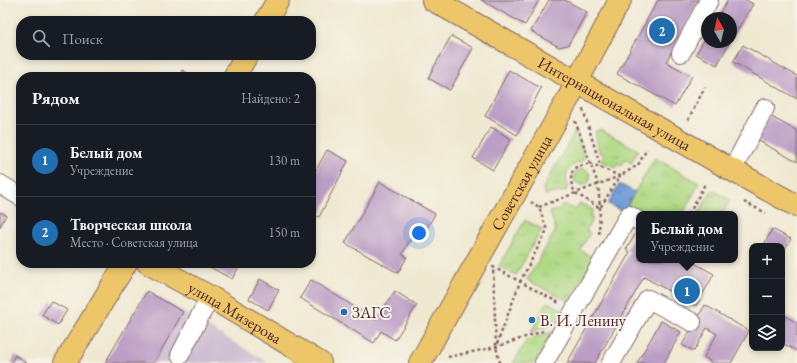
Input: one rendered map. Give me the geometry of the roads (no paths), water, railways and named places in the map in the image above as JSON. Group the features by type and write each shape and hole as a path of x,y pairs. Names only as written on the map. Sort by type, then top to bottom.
{"main road":[{"path":"269,16 278,0"},
{"name":"Интернациональная улица","path":"432,0 797,206"},
{"name":"Советская улица","path":"420,363 577,82 620,0"},
{"path":"237,72 244,60"},
{"path":"66,363 123,268"},
{"name":"улица Мизерова","path":"157,268 212,298 320,363"}],"street":[{"path":"681,53 709,0"},
{"path":"732,170 765,108"},
{"path":"0,184 16,194"},
{"path":"544,363 629,215 636,219"},
{"path":"180,355 202,310 212,298"},
{"path":"610,363 648,299 692,322"}],"water":[{"path":"619,184 635,192 623,212 608,204"}],"place":[{"name":"Творческая школа","path":"662,31"},
{"name":"Белый дом","path":"687,291"},
{"name":"ЗАГС","path":"344,312"},
{"name":"В. И. Ленину","path":"532,320"}]}
